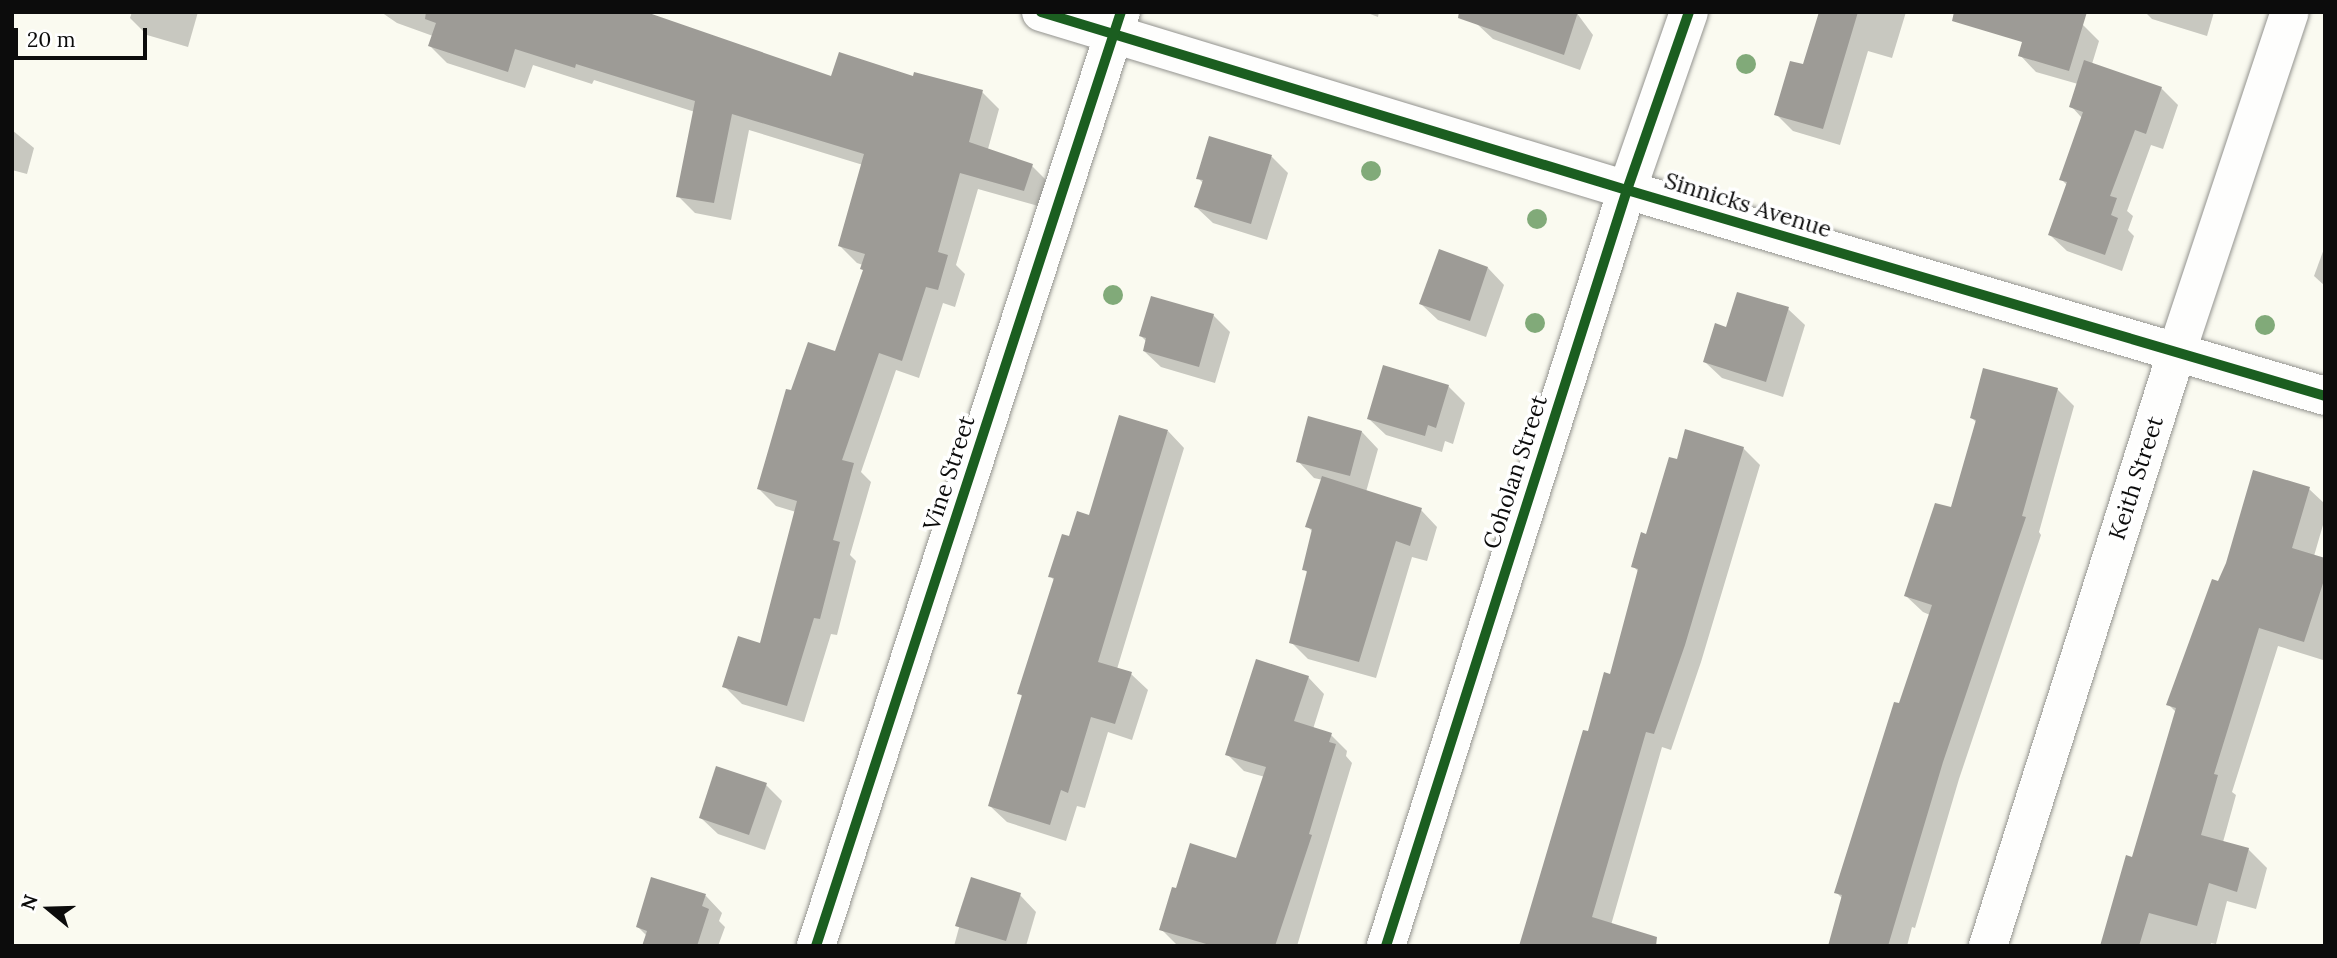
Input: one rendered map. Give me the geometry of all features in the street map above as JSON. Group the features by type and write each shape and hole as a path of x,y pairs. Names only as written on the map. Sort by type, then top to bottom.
{"street":[{"name":"Sinnicks Avenue","path":"1041,12 1117,24 1627,190 2325,396"},
{"name":"Coholan Street","path":"1386,946 1627,190 1689,12"},
{"name":"Keith Street","path":"1988,946 2176,354 2290,12"},
{"name":"Vine Street","path":"816,946 1117,24"}],"building":[{"path":"426,12 646,12 831,76 839,52 913,76 914,72 983,90 969,142 1033,164 1024,191 960,173 938,252 948,255 938,290 926,287 902,361 879,353 842,460 854,463 833,540 840,542 820,619 814,618 787,706 722,687 738,636 760,643 797,501 757,489 786,389 791,390 808,342 835,351 863,270 860,269 865,254 838,246 864,154 732,114 714,203 676,197 695,101 576,64 575,68 515,49 508,72 428,46 436,23 425,19"},
{"path":"1459,12 1578,12 1564,55 1458,18"},
{"path":"1819,12 1858,12 1823,129 1774,115 1790,61 1803,64"},
{"path":"1954,12 2087,12 2069,71 2018,56 2022,42 1952,21"},
{"path":"2084,60 2162,87 2146,134 2135,130 2110,196 2117,198 2111,215 2118,218 2105,255 2048,235 2067,182 2059,180 2083,112 2069,107"},
{"path":"1209,136 1272,155 1251,224 1194,207 1203,180 1196,179"},
{"path":"1439,249 1488,267 1470,321 1419,304"},
{"path":"1737,292 1789,307 1766,382 1703,362 1715,323 1726,327"},
{"path":"1151,296 1214,314 1199,367 1143,351 1146,338 1139,336"},
{"path":"1383,365 1449,385 1436,428 1428,425 1425,436 1367,419"},
{"path":"1983,368 2058,388 2022,516 2026,517 1943,762 1888,946 1828,946 1842,895 1834,893 1894,702 1899,703 1932,605 1904,596 1935,503 1951,507 1976,420 1970,418"},
{"path":"1119,415 1168,430 1098,662 1132,672 1115,724 1091,717 1068,793 1061,790 1050,825 988,806 1022,695 1017,694 1054,578 1048,577 1062,534 1069,536 1077,511 1089,515"},
{"path":"1308,416 1362,431 1350,476 1296,462"},
{"path":"1685,429 1744,447 1685,645 1654,734 1646,732 1592,917 1657,937 1656,946 1519,946 1583,730 1588,731 1604,672 1610,674 1638,569 1631,567 1641,532 1646,534 1669,457 1677,459"},
{"path":"2253,470 2310,487 2292,548 2325,558 2325,577 2304,642 2259,628 2214,774 2218,775 2201,835 2249,848 2237,892 2209,883 2197,926 2149,913 2139,946 2100,946 2126,855 2132,857 2176,708 2166,705 2212,579 2218,581 2226,563"},
{"path":"1322,476 1422,508 1410,546 1396,541 1359,662 1289,643 1307,571 1302,570 1312,529 1305,527"},
{"path":"1256,659 1309,676 1294,721 1332,733 1329,742 1336,744 1309,834 1312,835 1275,946 1213,946 1159,930 1172,887 1176,888 1190,843 1236,858 1266,767 1225,755"},
{"path":"716,766 767,783 749,835 699,818"},
{"path":"651,877 706,894 702,906 709,909 697,946 642,946 647,931 636,927"},
{"path":"971,877 1021,893 1006,941 955,926"}],"cycle path":[{"path":"1041,12 1627,190 2325,396"},
{"path":"816,946 1121,12"},
{"path":"1386,946 1627,190 1689,12"}]}
